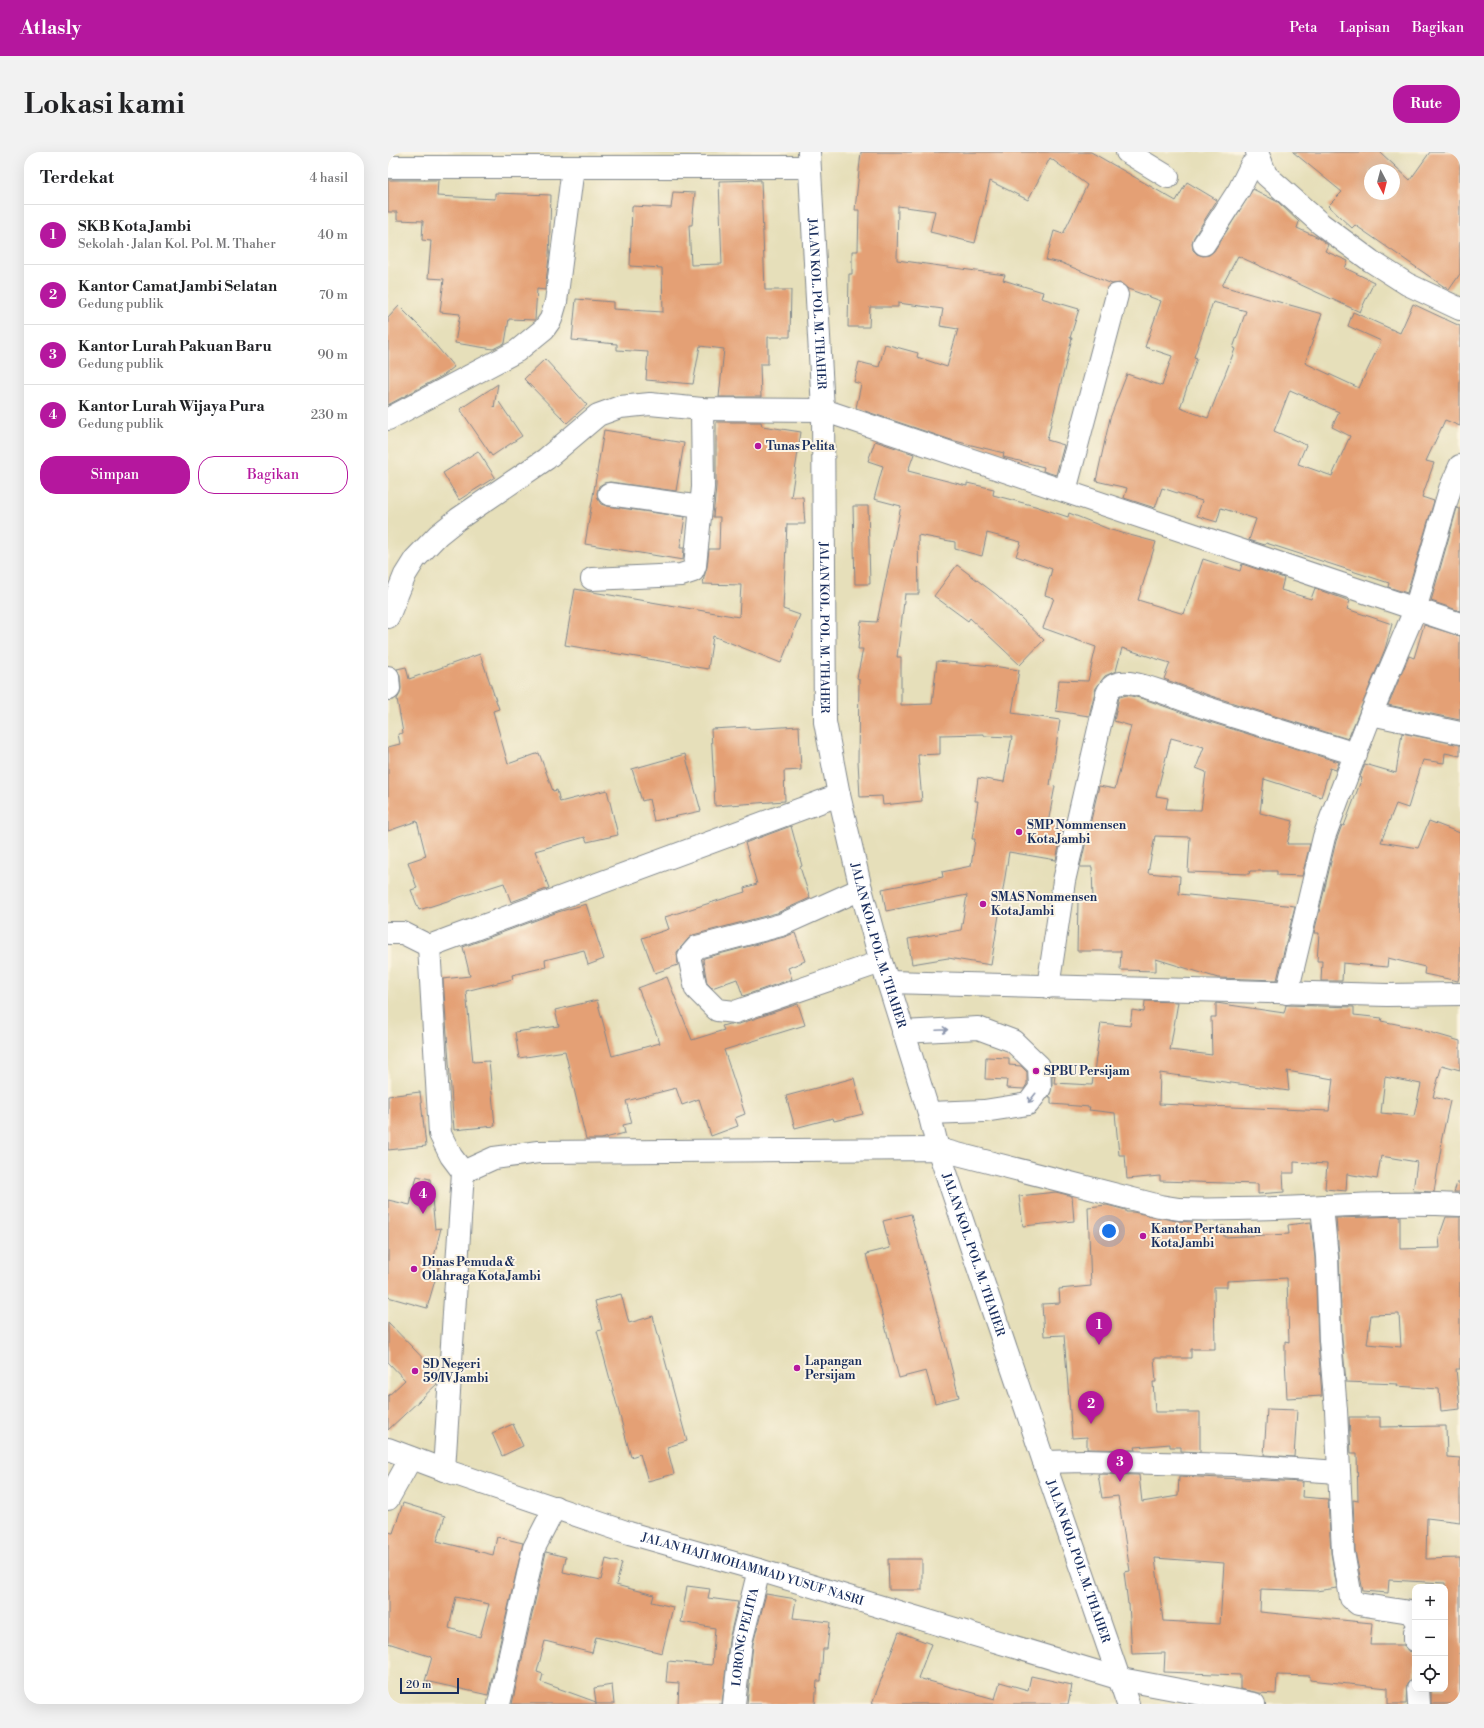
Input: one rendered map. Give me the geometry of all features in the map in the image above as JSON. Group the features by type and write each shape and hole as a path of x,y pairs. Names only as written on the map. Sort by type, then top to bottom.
{"street":[{"path":"1127,152 1168,177"},
{"path":"1204,244 1239,190 1251,166 1259,157 1266,175 1322,224 1371,262 1407,284 1460,309"},
{"path":"388,167 564,162 809,159"},
{"name":"JALAN KOL. POL. M. THAHER","path":"809,159 823,410 825,722 839,795 861,889 881,962 929,1113 938,1149 1128,1704"},
{"path":"388,419 517,351 544,329 551,319 556,302 564,162"},
{"path":"1065,491 1117,295"},
{"path":"388,617 405,575 415,559 438,535 458,519 546,459 598,415 620,407 636,404 702,409 823,410 1460,624"},
{"path":"592,579 681,575 693,571 695,566 703,487 702,409"},
{"path":"1287,993 1324,837 1371,714 1415,610 1450,489 1460,466"},
{"path":"608,494 701,507"},
{"path":"1048,987 1064,881 1107,694 1112,685 1118,683 1129,683 1142,686 1207,708 1356,754"},
{"path":"1371,714 1460,733"},
{"path":"388,932 403,933 428,946 839,795"},
{"path":"861,889 781,925 697,947 689,956 696,989 718,1010 735,1012 881,962"},
{"path":"428,946 440,1134 451,1156 463,1172 444,1470"},
{"path":"888,982 1287,993 1387,995 1460,994"},
{"path":"903,1032 978,1028 1013,1041 1039,1066 1040,1088 1028,1104 984,1111 929,1113"},
{"path":"463,1172 494,1158 538,1152 938,1149 1166,1207 1200,1210 1419,1203 1460,1205"},
{"path":"1322,1207 1327,1257 1330,1340 1336,1410 1343,1552 1351,1598 1358,1604 1412,1613"},
{"name":"JALAN HAJI MOHAMMAD YUSUF NASRI","path":"388,1449 444,1470 629,1533 759,1570 1120,1679 1254,1704"},
{"path":"388,1499 411,1458"},
{"path":"1044,1462 1084,1461 1233,1465 1339,1472"},
{"path":"499,1704 534,1548 555,1507"},
{"name":"LORONG PELITA","path":"734,1704 741,1642 759,1570"},
{"path":"1418,1692 1420,1704"}],"building":[{"path":"861,152 1091,152 1176,201 1187,182 1217,200 1194,237 1192,243 1193,250 1197,254 1203,256 1209,255 1214,251 1253,189 1278,202 1299,222 1297,228 1319,238 1328,245 1325,251 1348,261 1345,268 1374,282 1360,312 1238,256 1222,286 1322,314 1305,363 1359,388 1381,341 1348,326 1353,312 1400,333 1413,304 1460,326 1460,426 1445,420 1426,461 1434,463 1422,497 1434,501 1407,593 1388,587 1389,583 1266,543 1265,545 1249,540 1256,519 1221,508 1217,522 1197,516 1202,501 1162,488 1155,508 1124,498 1127,488 1096,481 1110,418 1127,374 1162,386 1172,356 1145,347 1161,301 1128,289 1121,283 1112,284 1062,263 1046,260 1054,231 1063,234 1087,185 1050,158 1028,200 990,181 975,243 930,232 935,211 898,206 897,260 1005,275 1003,280 1043,292 1041,298 1079,309 1070,338 1072,338 1047,440 1064,445 1056,475 1043,471 1044,467 1003,457 1004,453 951,440 856,408 861,384 854,382 859,362 879,367 885,344 918,353 917,357 947,367 958,329 940,326 943,309 898,303 898,307 870,307 869,327 848,327 849,274 852,274 852,251 858,251 859,210 855,210","holes":["1213,302 1246,311 1233,348 1235,349 1208,418 1180,408 1197,358 1194,357","1290,390 1339,412 1332,427 1350,436 1332,476 1298,464 1306,445 1274,431"]},
{"path":"1293,152 1380,152 1393,164 1364,164 1364,200 1400,200 1400,171 1410,180 1430,152 1460,152 1460,274 1449,290 1355,225 1352,228 1328,206 1342,192"},
{"path":"388,180 438,180 437,196 495,199 495,193 551,195 549,258 545,290 537,289 535,320 509,319 505,343 493,349 455,343 460,314 440,312 444,279 428,278 431,241 422,240 423,221 397,220 397,212 388,212"},
{"path":"761,180 765,290 791,290 790,337 768,337 768,364 760,364 761,397 719,397 724,349 700,346 693,384 646,380 648,352 617,350 617,344 572,340 576,299 613,302 613,309 663,312 662,268 630,266 632,206 671,208 673,192 695,193 692,225 689,225 691,265 722,264 719,181"},
{"path":"399,306 423,330 454,367 444,375 388,405 388,318"},
{"path":"545,359 587,405 567,423 524,379"},
{"path":"498,384 494,407 499,402 522,436 492,456 460,409"},
{"path":"716,422 761,422 762,426 801,432 791,497 803,497 805,524 787,524 783,609 800,615 781,663 713,636 708,669 565,645 575,589 739,617 741,585 703,584 709,549 719,549 720,517 713,517 716,487"},
{"path":"604,430 684,443 676,491 610,482 599,486 597,493 601,504 607,506 685,517 680,548 684,548 683,560 585,544"},
{"path":"875,441 914,454 908,471 967,486 967,483 994,489 993,495 1035,506 1068,517 1069,513 1111,530 1156,542 1138,600 1184,614 1203,559 1240,571 1242,564 1284,578 1281,590 1311,599 1315,588 1350,601 1347,609 1392,624 1385,649 1348,739 1211,696 1164,679 1170,663 1122,648 1116,671 1105,676 1096,688 1089,716 1056,711 1059,680 1088,681 1096,647 1043,628 1054,598 1045,595 1052,569 1016,556 1021,542 987,533 982,556 955,549 955,542 918,535 919,594 905,594 897,657 901,657 901,705 932,704 937,661 1019,670 1012,713 1060,720 1050,785 1055,786 1048,823 1064,825 1056,860 1009,852 991,965 948,958 912,964 908,939 961,930 967,895 886,911 882,889 943,877 942,872 971,866 975,839 972,839 978,801 975,801 978,778 1004,782 1012,737 984,736 984,734 940,735 940,754 918,755 922,801 883,805 882,796 860,797 858,761 859,679 857,678 863,649 858,649 861,621 877,622 901,506 874,499 883,466 868,461"},
{"path":"478,451 495,477 459,500 443,473"},
{"path":"853,506 868,506 870,584 855,584"},
{"path":"1457,508 1460,509 1460,611 1431,601"},
{"path":"957,565 997,595 1044,640 1020,665 970,618 968,621 934,596"},
{"path":"1424,625 1460,636 1460,720 1388,705 1409,656 1414,658"},
{"path":"480,654 499,709 493,711 508,764 539,753 553,791 557,790 560,802 607,790 618,835 587,842 585,837 535,851 549,888 511,902 504,883 419,910 411,890 417,888 408,862 426,856 417,821 388,831 388,747 400,744 398,734 403,733 397,699 401,688 400,676 397,669 406,667 409,679"},
{"path":"1127,695 1144,699 1203,720 1339,762 1336,770 1330,768 1321,797 1264,779 1260,813 1293,821 1287,844 1310,844 1302,876 1277,875 1277,871 1250,871 1249,874 1188,872 1190,837 1155,836 1148,873 1180,876 1179,894 1295,906 1277,980 1218,978 1156,959 1156,971 1120,970 1121,951 1077,951 1078,900 1093,900 1092,867 1080,867 1099,786 1115,789 1131,726 1114,721 1119,697","holes":["1171,738 1204,747 1196,768 1206,772 1201,810 1166,809 1168,798 1156,796"]},
{"path":"799,726 801,770 784,771 785,801 715,806 711,729 749,727 749,729"},
{"path":"1402,733 1460,745 1460,756 1445,753 1444,763 1423,760 1408,808 1396,804 1381,842 1418,848 1429,821 1460,833 1460,972 1458,981 1424,974 1425,967 1388,958 1387,967 1343,963 1342,981 1321,981 1322,961 1317,961 1319,933 1314,933 1336,841 1342,825 1344,826 1362,778 1360,777 1365,764 1396,773"},
{"path":"685,754 701,811 654,821 649,799 642,801 632,769"},
{"path":"791,826 802,866 800,867 810,898 777,913 693,935 677,952 678,965 655,973 642,938 669,929 665,917 745,892 744,888 757,884 745,843"},
{"path":"586,904 604,959 588,965 584,950 545,960 546,967 512,975 513,979 466,991 473,1062 489,1061 495,1126 454,1130 443,979 470,976 463,947 558,912"},
{"path":"795,933 805,961 788,968 792,979 743,996 737,979 712,988 707,983 703,960 704,958"},
{"path":"667,977 692,1040 724,1030 722,1026 739,1024 798,1004 805,1025 724,1050 745,1114 735,1118 738,1126 711,1136 699,1099 682,1105 676,1088 626,1101 632,1123 623,1125 625,1133 601,1139 586,1139 565,1051 519,1058 515,1032 559,1026 555,1010 597,1000 612,1056 660,1043 638,988"},
{"path":"1145,1001 1178,1002 1170,1050 1212,1055 1211,1017 1216,1017 1216,1003 1284,1013 1286,1005 1354,1007 1354,1015 1382,1018 1381,1021 1422,1029 1460,1041 1460,1070 1442,1065 1433,1097 1450,1101 1441,1142 1434,1192 1413,1191 1417,1162 1381,1156 1377,1179 1347,1174 1346,1191 1325,1189 1327,1164 1294,1162 1294,1173 1283,1173 1284,1192 1258,1194 1258,1184 1160,1181 1160,1176 1127,1179 1125,1155 1119,1155 1115,1113 1089,1110 1090,1107 1051,1104 1051,1097 1049,1097 1052,1087 1052,1075 1055,1075 1054,1083 1092,1085 1101,1023 1130,1026 1132,1010 1144,1012","holes":["1287,1071 1333,1079 1329,1111 1159,1104 1160,1073 1289,1091","1385,1077 1421,1084 1414,1116 1381,1113"]},
{"path":"986,1057 1009,1058 1009,1065 1021,1066 1027,1072 1027,1084 1024,1089 1006,1088 1007,1080 985,1079"},
{"path":"854,1078 863,1114 834,1121 833,1118 795,1128 786,1096"},
{"path":"420,1092 426,1146 388,1150 388,1096"},
{"path":"417,1176 430,1179 435,1229 441,1228 433,1261 440,1263 427,1308 388,1297 388,1200 410,1205"},
{"path":"1457,1183 1460,1183 1460,1192 1454,1192"},
{"path":"1056,1192 1072,1196 1074,1221 1023,1226 1019,1196"},
{"path":"1107,1205 1126,1210 1126,1212 1133,1212 1177,1221 1193,1222 1193,1228 1224,1226 1224,1237 1289,1234 1288,1225 1311,1222 1315,1258 1318,1341 1322,1396 1287,1398 1285,1341 1289,1342 1287,1278 1227,1281 1227,1287 1214,1287 1215,1349 1191,1349 1191,1358 1154,1358 1156,1382 1153,1382 1155,1412 1200,1412 1200,1452 1181,1451 1181,1447 1170,1447 1170,1444 1135,1447 1136,1450 1087,1449 1087,1437 1072,1438 1064,1335 1044,1336 1042,1304 1060,1303 1059,1289 1091,1286 1088,1207"},
{"path":"911,1214 959,1397 935,1403 926,1371 899,1378 866,1254 890,1248 883,1221"},
{"path":"1400,1216 1400,1249 1440,1248 1439,1237 1446,1217 1460,1217 1460,1369 1456,1369 1460,1409 1441,1411 1439,1389 1397,1386 1398,1384 1346,1382 1342,1339 1336,1218","holes":["1399,1314 1401,1347 1367,1344 1371,1315"]},
{"path":"621,1294 629,1323 653,1316 687,1441 667,1447 674,1474 648,1481 640,1454 631,1457 597,1331 602,1330 595,1301"},
{"name":"SD Negeri 59/IV Jambi","path":"388,1322 438,1374 437,1384 388,1430 388,1396 405,1380 388,1362"},
{"path":"1267,1409 1297,1410 1294,1457 1264,1455"},
{"path":"1349,1417 1380,1417 1380,1427 1446,1426 1447,1457 1460,1458 1460,1522 1427,1518 1426,1559 1460,1558 1460,1704 1431,1704 1431,1692 1448,1692 1448,1584 1389,1580 1388,1593 1363,1591 1355,1551 1353,1500 1358,1501 1357,1453 1351,1453"},
{"path":"513,1424 523,1446 502,1456 492,1433"},
{"path":"1098,1474 1139,1475 1142,1502 1178,1496 1179,1476 1303,1482 1302,1497 1328,1499 1331,1553 1337,1588 1316,1591 1261,1589 1260,1612 1372,1623 1370,1645 1404,1645 1408,1651 1412,1652 1412,1680 1407,1684 1406,1704 1388,1704 1388,1688 1310,1680 1310,1676 1277,1675 1276,1694 1259,1693 1240,1689 1240,1675 1164,1672 1165,1653 1132,1654 1129,1604 1124,1572 1130,1571 1118,1496 1102,1498","holes":["1155,1558 1224,1563 1220,1624 1163,1621"]},
{"path":"403,1503 445,1516 437,1541 493,1555 497,1537 523,1543 488,1695 425,1681 432,1657 388,1643 388,1532 393,1533","holes":["456,1597 489,1604 480,1637 449,1628"]},
{"path":"546,1552 566,1557 563,1572 601,1580 606,1559 622,1563 616,1585 654,1595 652,1602 673,1607 662,1653 596,1637 592,1653 545,1641 537,1672 543,1674 541,1682 596,1702 594,1688 612,1685 614,1704 512,1704"},
{"path":"888,1559 922,1559 922,1590 889,1590"},
{"path":"687,1586 710,1589 708,1598 738,1602 729,1640 722,1704 678,1704 679,1683 666,1682 668,1661 712,1665 715,1628 681,1622"},
{"path":"766,1594 796,1599 793,1618 830,1622 827,1649 823,1649 821,1681 817,1681 815,1704 747,1704 753,1644"},
{"path":"899,1632 931,1644 918,1678 995,1699 1000,1682 1028,1690 1031,1676 1072,1685 1068,1704 872,1704"}],"place":[{"name":"Tunas Pelita","path":"758,446"},
{"name":"SMP Nommensen Kota Jambi","path":"1019,832"},
{"name":"SMAS Nommensen Kota Jambi","path":"983,904"},
{"name":"SPBU Persijam","path":"1036,1071"},
{"name":"Kantor Lurah Wijaya Pura","path":"423,1214"},
{"name":"Kantor Pertanahan Kota Jambi","path":"1143,1236"},
{"name":"Dinas Pemuda & Olahraga Kota Jambi","path":"414,1269"},
{"name":"SKB Kota Jambi","path":"1099,1345"},
{"name":"Lapangan Persijam","path":"797,1368"},
{"name":"SD Negeri 59/IV Jambi","path":"415,1371"},
{"name":"Kantor Camat Jambi Selatan","path":"1091,1424"},
{"name":"Kantor Lurah Pakuan Baru","path":"1120,1482"}]}
